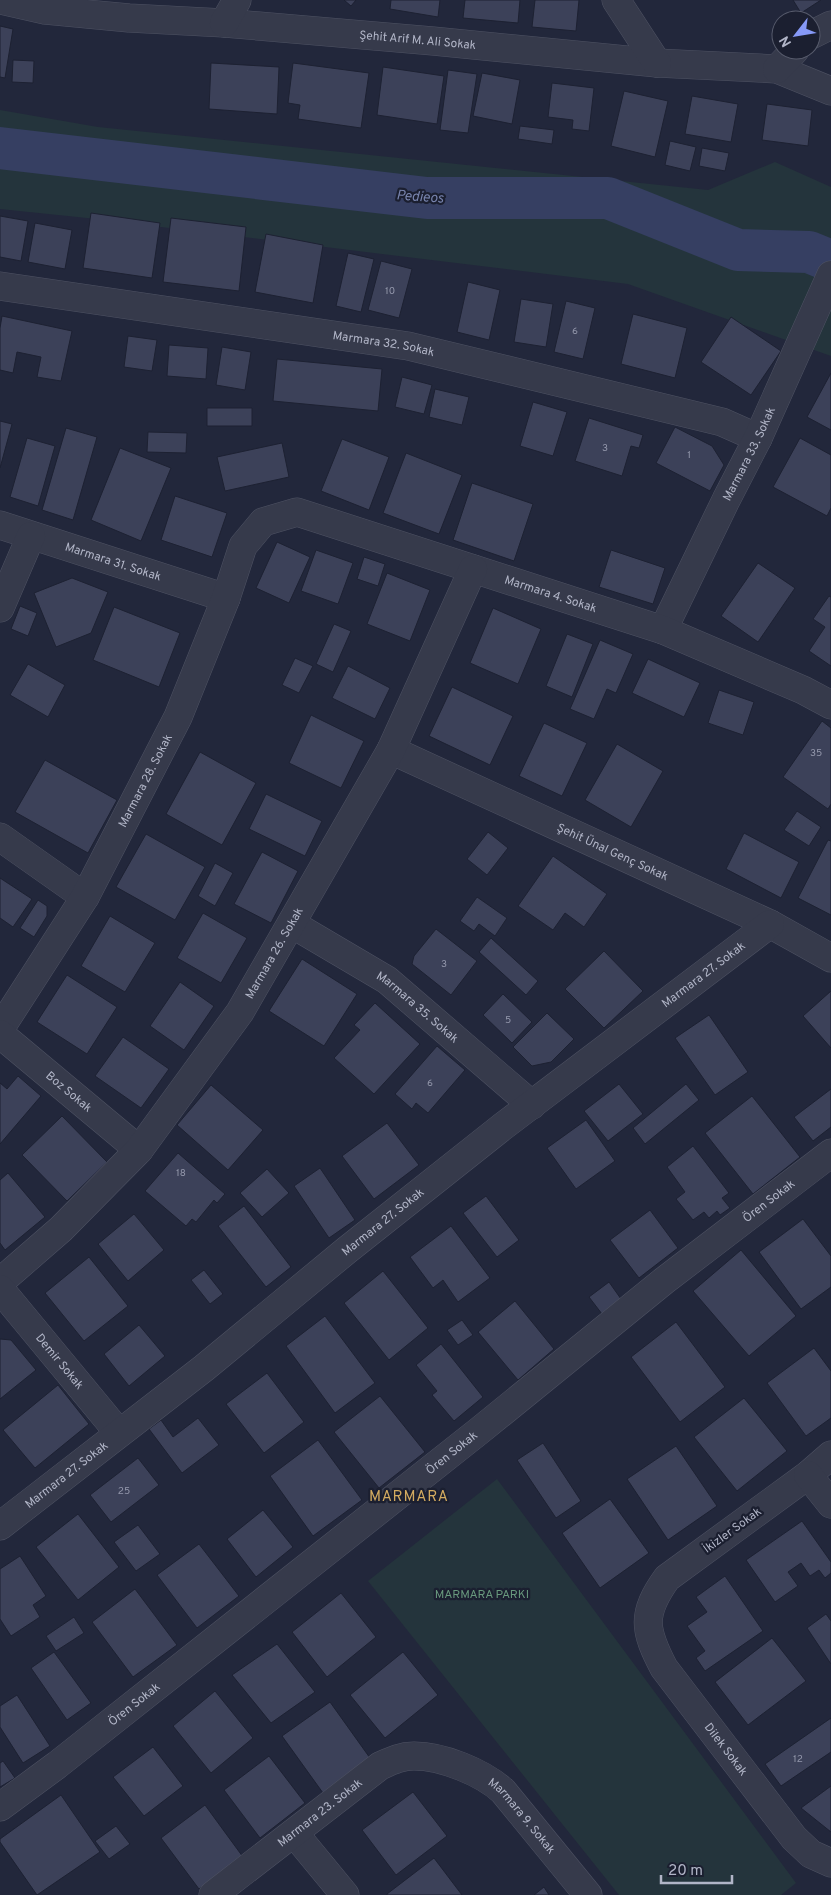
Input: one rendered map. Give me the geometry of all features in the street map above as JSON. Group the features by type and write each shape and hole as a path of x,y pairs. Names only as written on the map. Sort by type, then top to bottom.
{"street":[{"name":"Şehit Arif M. Ali Sokak","path":"0,0 45,10 129,18 224,23 657,63 786,60 831,91"},
{"path":"224,23 237,0"},
{"path":"616,0 657,63"},
{"name":"Marmara 33. Sokak","path":"663,630 758,438 831,275"},
{"name":"Marmara 32. Sokak","path":"0,286 408,346 722,422 758,438"},
{"name":"Marmara 4. Sokak","path":"263,522 297,512 663,630 803,690 831,705"},
{"name":"Marmara 28. Sokak","path":"0,1029 85,897 178,717 226,598 243,546 263,522"},
{"name":"Marmara 31. Sokak","path":"0,525 226,598"},
{"path":"0,608 31,536"},
{"name":"Marmara 26. Sokak","path":"0,1282 61,1230 139,1150 240,1012 391,750 473,569"},
{"name":"Şehit Ünal Genç Sokak","path":"391,750 770,924 831,958"},
{"path":"0,837 85,897"},
{"name":"Marmara 35. Sokak","path":"292,924 387,980 532,1105"},
{"name":"Marmara 27. Sokak","path":"0,1526 204,1368 363,1238 532,1105 770,924"},
{"name":"Boz Sokak","path":"0,1034 139,1150"},
{"name":"Ören Sokak","path":"0,1807 56,1766 480,1431 665,1280 831,1153"},
{"name":"Demir Sokak","path":"0,1289 119,1433"},
{"name":"İkizler Sokak","path":"648,1616 658,1590 672,1574 808,1475 831,1455"},
{"path":"808,1475 831,1504"},
{"name":"Dilek Sokak","path":"648,1616 650,1632 664,1668 794,1838 811,1854 831,1863"},
{"name":"Marmara 23. Sokak","path":"213,1895 386,1763 404,1757 415,1756 438,1760"},
{"name":"Marmara 9. Sokak","path":"438,1760 477,1773 491,1780 503,1791 588,1895"},
{"path":"294,1833 345,1895"}],"green space":[{"path":"0,110 98,127 708,190 775,162 831,187 831,356 628,284 0,209"},
{"name":"MARMARA PARKI","path":"497,1479 796,1883 781,1895 619,1895 368,1581"}],"building":[{"path":"344,0 356,0 351,6"},
{"path":"391,0 440,0 438,17 390,9"},
{"path":"465,0 520,0 518,23 463,18"},
{"path":"535,0 579,0 576,31 532,27"},
{"path":"793,0 821,0 806,10 799,10"},
{"path":"0,26 13,29 5,78 0,77"},
{"path":"13,60 34,61 33,83 12,82"},
{"path":"211,63 279,67 277,114 209,109"},
{"path":"293,63 369,73 361,128 298,119 300,105 288,103"},
{"path":"383,67 444,76 437,124 377,115"},
{"path":"448,70 477,74 468,133 440,130"},
{"path":"482,73 520,80 512,124 473,116"},
{"path":"552,83 594,88 589,131 572,129 573,120 548,117"},
{"path":"624,91 668,101 655,157 611,146"},
{"path":"692,96 738,104 731,142 685,134"},
{"path":"767,104 812,110 808,146 762,140"},
{"path":"520,126 554,130 552,144 518,139"},
{"path":"670,141 696,147 690,171 665,165"},
{"path":"702,148 729,153 725,171 699,166"},
{"path":"91,213 160,223 152,278 83,268"},
{"path":"0,216 28,221 21,261 0,257"},
{"path":"171,218 246,227 239,291 163,282"},
{"path":"35,223 72,230 65,269 28,262"},
{"path":"266,234 323,245 313,303 255,292"},
{"path":"348,253 374,259 361,312 336,306"},
{"path":"381,261 412,269 399,318 368,310"},
{"path":"468,282 500,290 489,340 457,332"},
{"path":"521,299 553,304 546,347 514,342"},
{"path":"566,301 595,308 583,359 554,352"},
{"path":"633,314 687,328 675,378 621,364"},
{"path":"2,316 72,331 61,381 37,377 41,357 17,352 13,373 0,370 0,328"},
{"path":"731,317 781,351 751,395 701,362"},
{"path":"128,336 157,340 152,371 124,367"},
{"path":"169,345 208,348 206,379 167,376"},
{"path":"222,347 251,352 245,390 216,385"},
{"path":"277,359 382,369 378,411 273,401"},
{"path":"831,373 831,430 807,417"},
{"path":"402,377 432,385 424,414 395,407"},
{"path":"435,389 469,397 462,425 429,417"},
{"path":"533,402 567,412 553,456 520,446"},
{"path":"207,408 252,408 252,426 207,426"},
{"path":"589,418 643,435 639,448 631,446 622,476 575,461"},
{"path":"0,421 12,424 0,468"},
{"path":"675,427 712,446 724,465 710,491 656,463"},
{"path":"66,428 97,437 73,520 42,510"},
{"path":"148,432 187,433 186,453 147,452"},
{"path":"27,438 55,446 38,506 10,497"},
{"path":"800,438 831,455 831,508 827,516 773,487"},
{"path":"342,439 389,457 369,510 321,491"},
{"path":"282,443 289,477 225,491 217,457"},
{"path":"120,448 171,468 141,541 91,520"},
{"path":"406,453 462,475 439,534 383,513"},
{"path":"472,483 533,504 514,561 453,540"},
{"path":"175,496 227,513 212,557 161,540"},
{"path":"277,542 310,557 289,603 256,588"},
{"path":"316,550 353,563 338,604 301,591"},
{"path":"611,550 665,568 653,604 599,587"},
{"path":"364,557 385,564 378,586 357,579"},
{"path":"758,563 795,588 758,642 721,616"},
{"path":"387,573 430,590 410,641 367,624"},
{"path":"72,578 108,592 91,633 56,647 34,593"},
{"path":"829,596 831,597 831,666 809,651 825,627 813,619"},
{"path":"20,606 37,613 28,636 11,629"},
{"path":"114,607 180,633 159,687 93,660"},
{"path":"493,608 541,629 518,684 470,663"},
{"path":"334,624 351,631 333,672 316,664"},
{"path":"567,634 593,644 572,697 546,686"},
{"path":"600,640 633,654 616,693 607,689 594,719 570,709"},
{"path":"295,658 313,666 299,693 282,685"},
{"path":"648,659 700,683 684,717 632,693"},
{"path":"28,664 65,685 48,717 10,695"},
{"path":"348,666 390,688 375,719 332,698"},
{"path":"452,687 513,716 490,765 429,736"},
{"path":"719,690 754,702 743,735 708,723"},
{"path":"311,715 364,741 341,788 289,763"},
{"path":"822,721 831,728 831,804 828,809 783,777"},
{"path":"544,723 587,743 562,796 519,776"},
{"path":"617,744 663,771 631,827 585,800"},
{"path":"200,752 256,783 222,845 166,814"},
{"path":"45,760 117,800 88,853 15,812"},
{"path":"266,794 322,821 305,856 249,829"},
{"path":"797,811 821,827 809,846 784,830"},
{"path":"488,832 508,848 487,875 467,859"},
{"path":"744,833 799,862 781,898 726,869"},
{"path":"146,834 205,867 175,920 116,887"},
{"path":"828,840 831,841 831,915 798,898"},
{"path":"262,852 298,871 271,923 234,904"},
{"path":"553,856 607,894 584,927 565,913 553,930 518,906"},
{"path":"215,863 233,873 215,906 198,896"},
{"path":"0,878 32,899 13,927 0,918"},
{"path":"477,897 507,918 495,936 479,924 474,931 460,921"},
{"path":"38,900 47,906 47,916 34,937 20,928"},
{"path":"203,913 247,938 221,983 177,958"},
{"path":"110,916 155,943 125,992 81,966"},
{"path":"436,929 477,961 451,995 412,964 414,956"},
{"path":"491,938 538,981 526,995 479,952"},
{"path":"604,951 643,991 604,1028 565,989"},
{"path":"302,959 357,994 324,1046 269,1011"},
{"path":"67,975 117,1007 87,1054 37,1022"},
{"path":"180,982 214,1006 184,1050 150,1026"},
{"path":"831,991 831,1048 803,1016"},
{"path":"503,994 532,1022 512,1043 483,1015"},
{"path":"375,1003 420,1044 374,1094 334,1058 360,1030 354,1025"},
{"path":"547,1013 574,1039 551,1062 532,1066 513,1047"},
{"path":"709,1015 748,1072 715,1095 675,1038"},
{"path":"123,1037 169,1069 141,1108 95,1076"},
{"path":"437,1046 465,1070 428,1113 416,1103 412,1109 395,1094"},
{"path":"18,1076 41,1096 0,1144 0,1083 7,1089"},
{"path":"619,1084 643,1114 608,1141 584,1111"},
{"path":"686,1084 699,1100 645,1144 633,1128"},
{"path":"211,1085 263,1130 228,1170 177,1125"},
{"path":"831,1089 831,1127 813,1141 794,1117"},
{"path":"752,1096 800,1157 753,1194 705,1133"},
{"path":"62,1116 107,1162 67,1201 22,1155"},
{"path":"586,1120 615,1161 576,1189 547,1148"},
{"path":"387,1123 419,1165 374,1199 342,1156"},
{"path":"693,1146 729,1193 722,1198 730,1208 720,1215 717,1211 709,1218 704,1212 693,1220 676,1199 685,1192 667,1167"},
{"path":"178,1153 225,1194 217,1203 214,1200 196,1222 192,1219 186,1226 145,1191"},
{"path":"320,1168 355,1220 329,1238 294,1186"},
{"path":"267,1169 289,1193 262,1217 240,1193"},
{"path":"8,1173 45,1217 5,1250 0,1243 0,1180"},
{"path":"486,1196 519,1240 497,1257 463,1213"},
{"path":"244,1206 291,1267 266,1287 218,1226"},
{"path":"650,1210 678,1248 639,1278 610,1240"},
{"path":"134,1214 164,1250 128,1281 98,1244"},
{"path":"803,1219 831,1256 831,1287 801,1309 759,1252"},
{"path":"451,1226 490,1278 458,1302 443,1280 433,1288 410,1257"},
{"path":"741,1250 796,1316 749,1356 693,1291"},
{"path":"89,1257 128,1306 84,1341 45,1293"},
{"path":"204,1270 223,1294 210,1304 191,1280"},
{"path":"383,1271 428,1328 389,1360 344,1303"},
{"path":"609,1282 621,1299 602,1314 589,1297"},
{"path":"515,1301 554,1349 518,1380 478,1332"},
{"path":"325,1316 375,1383 335,1413 286,1346"},
{"path":"462,1320 473,1335 458,1345 447,1330"},
{"path":"676,1322 725,1387 680,1422 631,1357"},
{"path":"139,1325 165,1356 129,1386 104,1354"},
{"path":"0,1339 11,1340 36,1370 0,1399"},
{"path":"441,1344 483,1397 454,1421 432,1395 437,1391 416,1365"},
{"path":"814,1348 831,1371 831,1418 806,1436 767,1383"},
{"path":"267,1373 304,1422 264,1453 226,1404"},
{"path":"58,1385 89,1424 35,1468 3,1430"},
{"path":"380,1396 425,1452 379,1488 334,1432"},
{"path":"744,1398 787,1451 737,1491 694,1437"},
{"path":"198,1418 219,1445 182,1473 149,1429 161,1420 173,1437"},
{"path":"318,1440 362,1500 313,1536 270,1476"},
{"path":"543,1443 581,1501 556,1518 517,1460"},
{"path":"676,1446 717,1506 668,1540 627,1479"},
{"path":"138,1458 159,1485 111,1522 90,1495"},
{"path":"610,1499 649,1553 600,1588 562,1533"},
{"path":"263,1510 293,1547 256,1577 227,1539"},
{"path":"78,1514 119,1567 78,1600 36,1547"},
{"path":"802,1521 831,1562 831,1573 825,1578 819,1570 810,1576 801,1563 788,1572 798,1586 775,1602 746,1560"},
{"path":"138,1525 160,1554 136,1571 114,1542"},
{"path":"199,1544 239,1596 197,1628 157,1575"},
{"path":"20,1556 46,1596 33,1605 40,1617 11,1636 0,1619 0,1569"},
{"path":"725,1576 763,1631 705,1671 696,1658 705,1651 687,1626 707,1612 696,1597"},
{"path":"135,1589 177,1645 133,1677 92,1622"},
{"path":"341,1593 376,1637 327,1677 292,1632"},
{"path":"826,1614 831,1621 831,1664 807,1628"},
{"path":"74,1617 84,1633 56,1651 46,1636"},
{"path":"772,1638 806,1681 748,1725 715,1682"},
{"path":"277,1644 315,1692 271,1723 232,1675"},
{"path":"54,1652 91,1703 67,1720 31,1668"},
{"path":"403,1652 438,1695 385,1738 350,1695"},
{"path":"215,1691 253,1738 211,1773 173,1726"},
{"path":"17,1695 50,1746 23,1763 0,1727 0,1706"},
{"path":"330,1702 370,1758 323,1793 282,1736"},
{"path":"831,1718 831,1752 781,1786 765,1764"},
{"path":"153,1747 183,1786 144,1816 113,1777"},
{"path":"269,1756 305,1803 260,1838 224,1790"},
{"path":"3,1761 15,1778 0,1787 0,1763"},
{"path":"831,1786 831,1832 801,1808"},
{"path":"413,1792 447,1836 396,1875 362,1830"},
{"path":"61,1795 100,1852 37,1895 0,1842 0,1839"},
{"path":"205,1805 243,1857 199,1889 161,1838"},
{"path":"116,1826 130,1844 109,1859 95,1841"},
{"path":"434,1858 462,1895 387,1895 387,1894"},
{"path":"544,1887 549,1895 534,1895"}],"waterway":[{"name":"Pedieos","path":"0,148 427,198 608,198 738,250 809,252 831,261"}],"district":[{"name":"MARMARA","path":"409,1496"}]}
